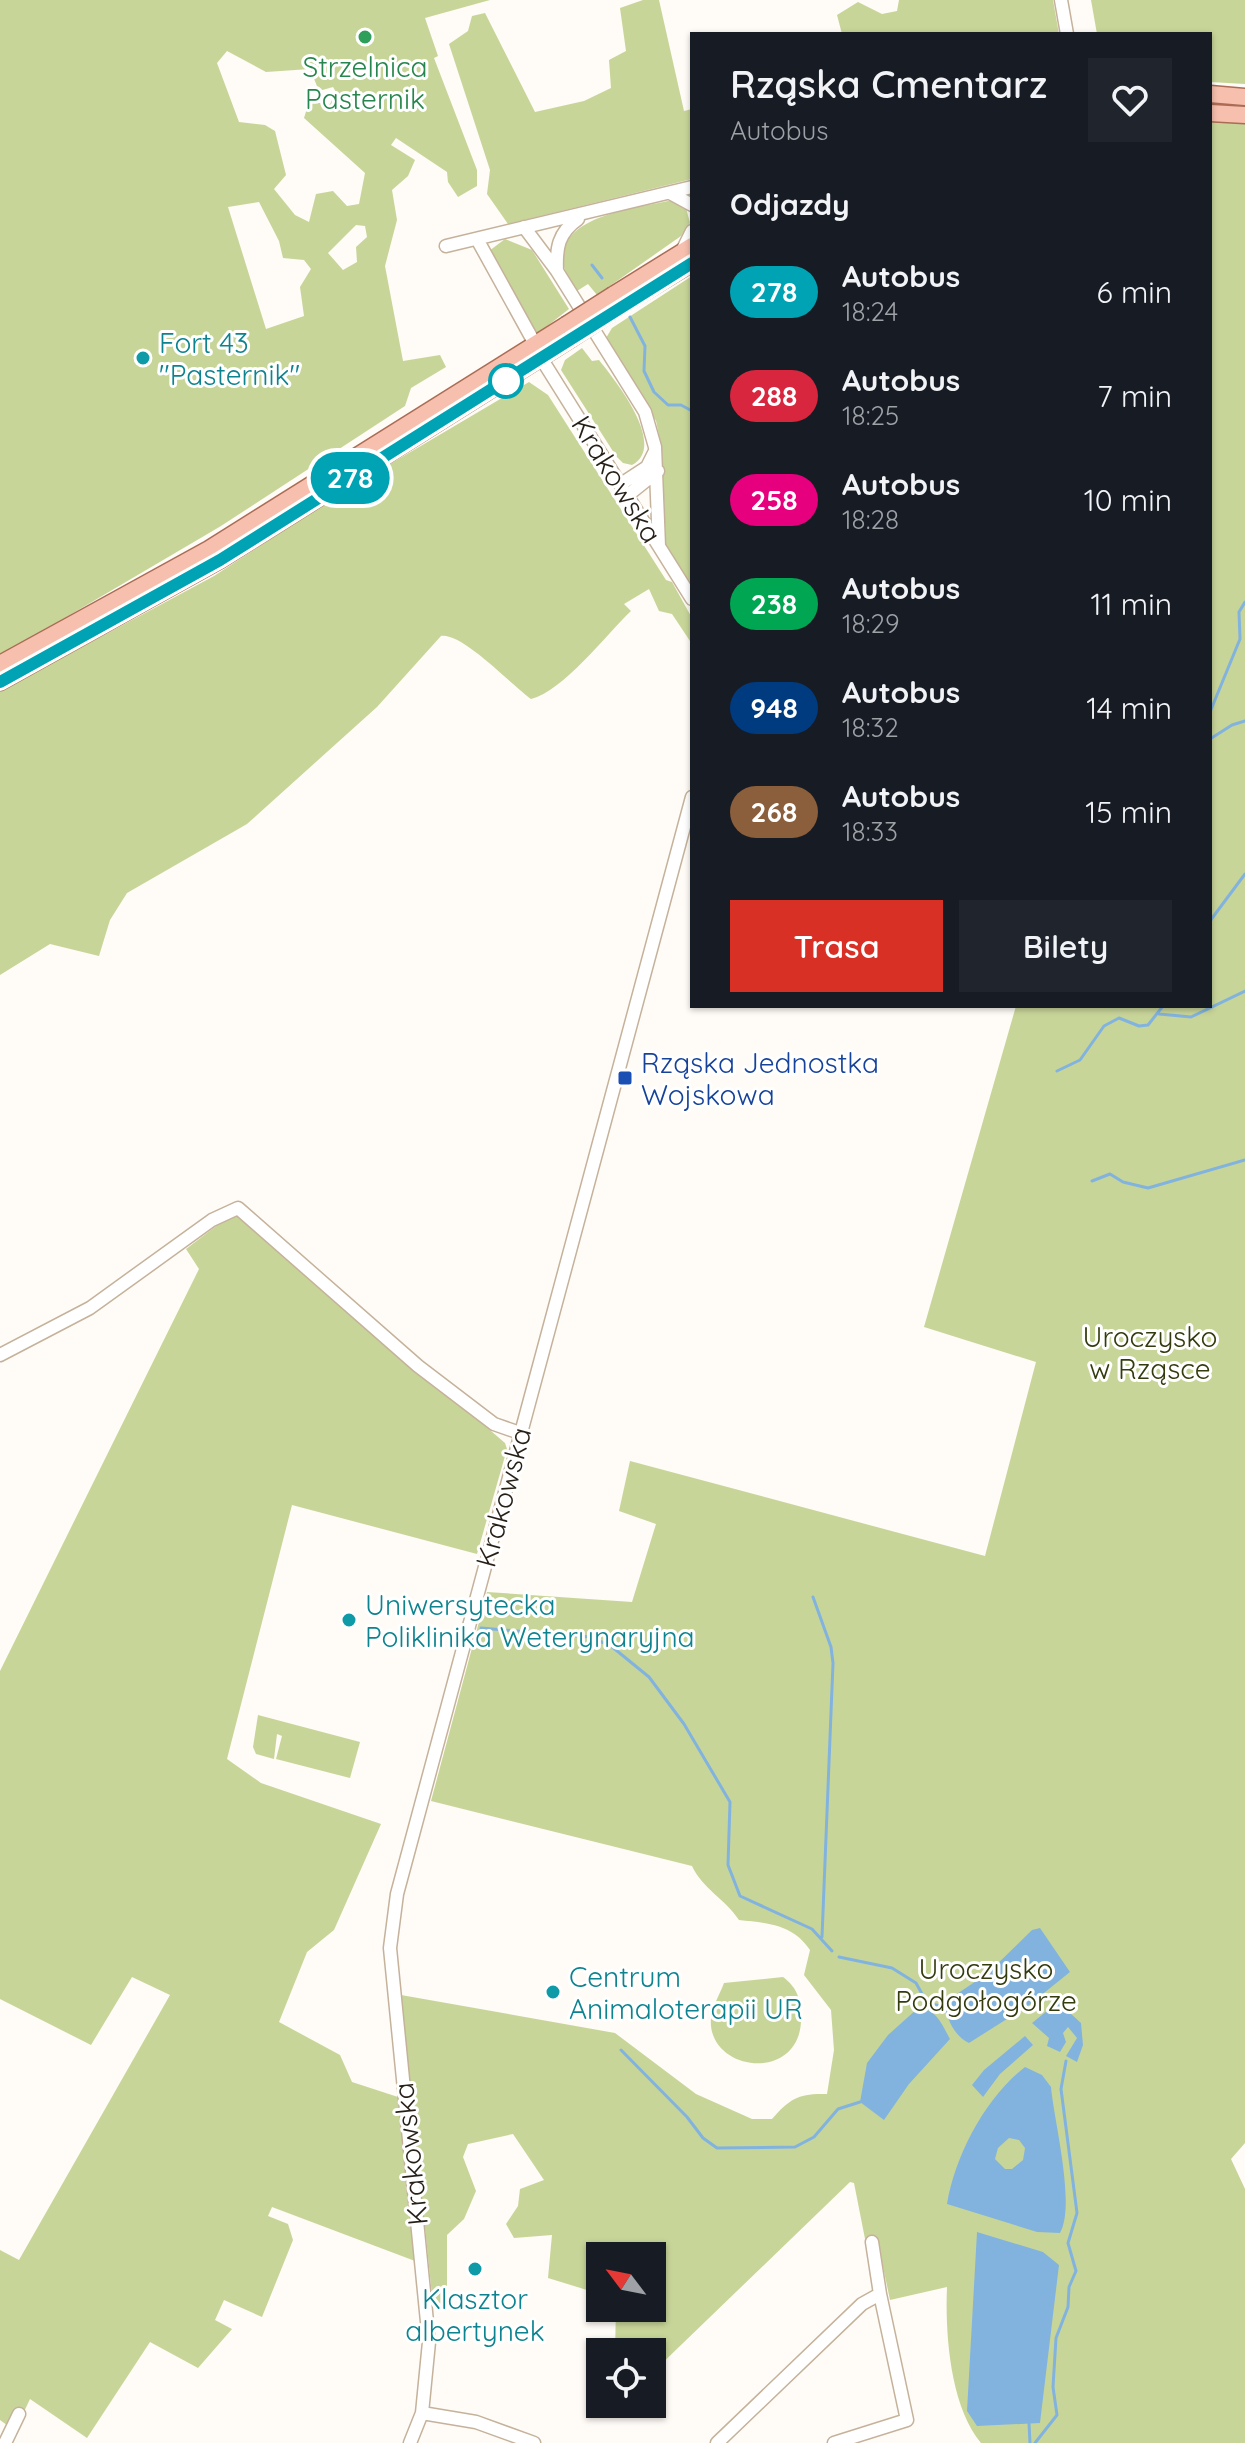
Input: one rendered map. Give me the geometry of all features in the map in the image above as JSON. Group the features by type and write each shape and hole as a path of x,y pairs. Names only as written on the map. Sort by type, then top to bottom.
{"main road":[{"path":"1212,94 1245,97"},
{"path":"1212,113 1245,115"},
{"path":"0,682 220,560 688,254"},
{"path":"0,664 221,542 538,351"}],"street":[{"path":"1061,0 1067,32"},
{"path":"446,246 690,187"},
{"path":"667,192 690,204"},
{"path":"557,271 556,251 561,234 585,214"},
{"path":"524,227 557,271 641,404 658,471 659,546"},
{"name":"Krakowska","path":"477,239 538,351 690,596"},
{"path":"624,490 647,467 655,450"},
{"path":"624,490 658,471"},
{"name":"Krakowska","path":"410,2443 422,2413 429,2342 390,1948 397,1894 690,804"},
{"path":"0,1355 90,1308 212,1220 238,1208 409,1359 494,1424 520,1433"},
{"path":"834,2443 907,2420 872,2242"},
{"path":"717,2443 862,2304 880,2294"},
{"path":"422,2413 476,2422 534,2443"},
{"path":"5,2443 19,2414"}],"green space":[{"path":"0,0 490,0 425,18 438,56 434,58 477,170 477,186 458,197 448,182 447,172 396,138 391,145 415,160 408,176 392,190 397,220 385,266 403,361 440,355 446,367 411,388 405,406 221,526 0,656","holes":["227,51 266,72 310,69 319,91 333,87 336,92 330,104 309,102 304,118 365,173 359,204 347,206 333,191 316,194 309,222 295,215 274,189 286,175 275,131 265,125 239,122 217,63","259,202 279,241 283,258 304,260 311,269 300,287 304,316 266,329 228,207","356,225 365,226 367,237 356,247 357,262 343,270 328,253"]},
{"path":"643,0 659,0 684,111 690,110 690,179 508,224 487,194 490,170 449,44 468,31 472,16 485,13 535,112 584,101 611,88 609,60 626,51 620,8"},
{"path":"899,0 1053,0 1059,32 841,32 837,15 858,2 882,14 897,11"},
{"path":"1091,0 1245,0 1245,84 1212,82 1212,32 1097,32"},
{"path":"1245,120 1245,2143 1231,2159 1245,2189 1245,2443 981,2443 962,2409 956,2390 947,2326 947,2287 890,2300 878,2243 867,2249 854,2183 850,2182 666,2359 666,2338 615,2338 616,2322 666,2322 666,2242 586,2242 586,2290 548,2278 552,2235 514,2238 506,2224 518,2206 520,2189 544,2180 513,2134 468,2144 463,2157 476,2191 464,2219 447,2235 447,2302 433,2305 401,1995 615,2033 696,2094 752,2119 772,2119 796,2098 827,2094 834,2050 831,2010 804,1975 810,1950 796,1935 779,1926 739,1920 692,1866 431,1801 487,1592 632,1602 656,1524 619,1511 630,1461 985,1556 1036,1362 924,1327 1015,1008 1212,1008 1212,121"},
{"path":"672,200 686,208 690,223 681,236 597,295 588,284 577,291 563,263 565,247 573,234 603,216"},
{"path":"505,239 532,250 569,309 537,334 531,330 489,251"},
{"path":"690,277 690,583 666,546 662,450 656,421 606,338 612,328"},
{"path":"582,348 592,361 599,360 616,382 642,429 642,456 632,465 623,463 616,456 561,370 565,360"},
{"path":"529,382 548,395 666,580 672,582 690,614 690,641 672,614 659,611 649,589 624,604 631,611 584,661 557,685 531,699 474,651 450,637 441,636 377,707 247,824 127,893 110,920 99,956 50,944 0,975 0,691 214,576 336,496"},
{"path":"232,1214 247,1221 505,1443 507,1449 477,1554 292,1505 227,1759 261,1783 381,1824 334,1930 307,1952 279,2022 340,2055 352,2082 398,2097 415,2261 272,2207 268,2216 288,2224 293,2240 262,2317 224,2300 215,2320 232,2329 198,2368 150,2342 87,2438 30,2399 15,2431 0,2420 0,2250 19,2260 170,1995 132,1977 91,2045 0,1999 0,1671 199,1269 186,1249"},
{"path":"258,1715 360,1742 350,1778 276,1759 282,1736 277,1734 274,1759 256,1754 253,1747"},
{"path":"783,1977 796,1992 801,2014 798,2037 788,2052 773,2061 756,2063 738,2060 724,2051 714,2037 711,2018 724,1983"}],"water":[{"path":"1040,1928 1070,1972 1029,2005 969,2043 964,2040 952,2026 945,2002 988,1973 1032,1930"},
{"path":"1058,2002 1081,2023 1083,2045 1077,2062 1066,2056 1077,2038 1068,2027 1063,2033 1066,2042 1060,2052 1047,2046 1049,2038 1032,2023"},
{"path":"917,2009 934,2014 950,2039 909,2084 884,2120 860,2102 867,2063 888,2035"},
{"path":"1025,2036 1033,2045 1000,2074 983,2097 972,2085 984,2070"},
{"path":"1025,2067 1042,2075 1051,2087 1065,2183 1066,2203 1060,2233 1037,2232 947,2204 957,2166 974,2128 1011,2079","holes":["1009,2138 1019,2140 1025,2148 1023,2160 1012,2169 1005,2169 995,2159 998,2148"]},
{"path":"977,2232 1043,2252 1059,2265 1040,2423 977,2426 967,2411"}],"waterway":[{"path":"592,265 602,278"},
{"path":"630,317 645,346 644,371 654,392 668,405 681,405 690,410"},
{"path":"1212,707 1240,639 1239,612 1245,602"},
{"path":"1212,738 1245,721"},
{"path":"1212,918 1245,874"},
{"path":"1212,1007 1245,991"},
{"path":"1057,1071 1080,1060 1104,1026 1119,1018 1139,1026 1148,1025 1161,1008"},
{"path":"1159,1014 1191,1017 1210,1008"},
{"path":"1092,1181 1110,1174 1123,1182 1148,1188 1245,1160"},
{"path":"813,1597 831,1647 833,1663 822,1937"},
{"path":"481,1628 590,1637 611,1646 649,1677 684,1724 730,1802 728,1865 740,1896 812,1929 832,1951"},
{"path":"839,1957 892,1968 916,1983 927,2003 945,2007"},
{"path":"621,2050 687,2117 703,2138 717,2148 795,2147 814,2137 838,2109 860,2102"},
{"path":"1035,2443 1057,2415 1053,2387 1056,2338 1068,2307 1069,2287 1076,2271 1068,2243 1077,2213 1061,2089 1066,2061"},
{"path":"1029,2423 1030,2443"}],"bus line":[{"name":"278","path":"0,682 220,560 690,264"}],"place":[{"name":"Strzelnica Pasternik","path":"365,37"},
{"name":"Fort 43 \"Pasternik\"","path":"143,358"},
{"name":"Rząska Jednostka Wojskowa","path":"625,1078"},
{"name":"Uniwersytecka Poliklinika Weterynaryjna","path":"349,1620"},
{"name":"Centrum Animaloterapii UR","path":"553,1992"},
{"name":"Klasztor albertynek","path":"475,2269"}],"park label":[{"name":"Uroczysko w Rząsce","path":"1150,1352"},
{"name":"Uroczysko Podgołogórze","path":"986,1984"}]}
